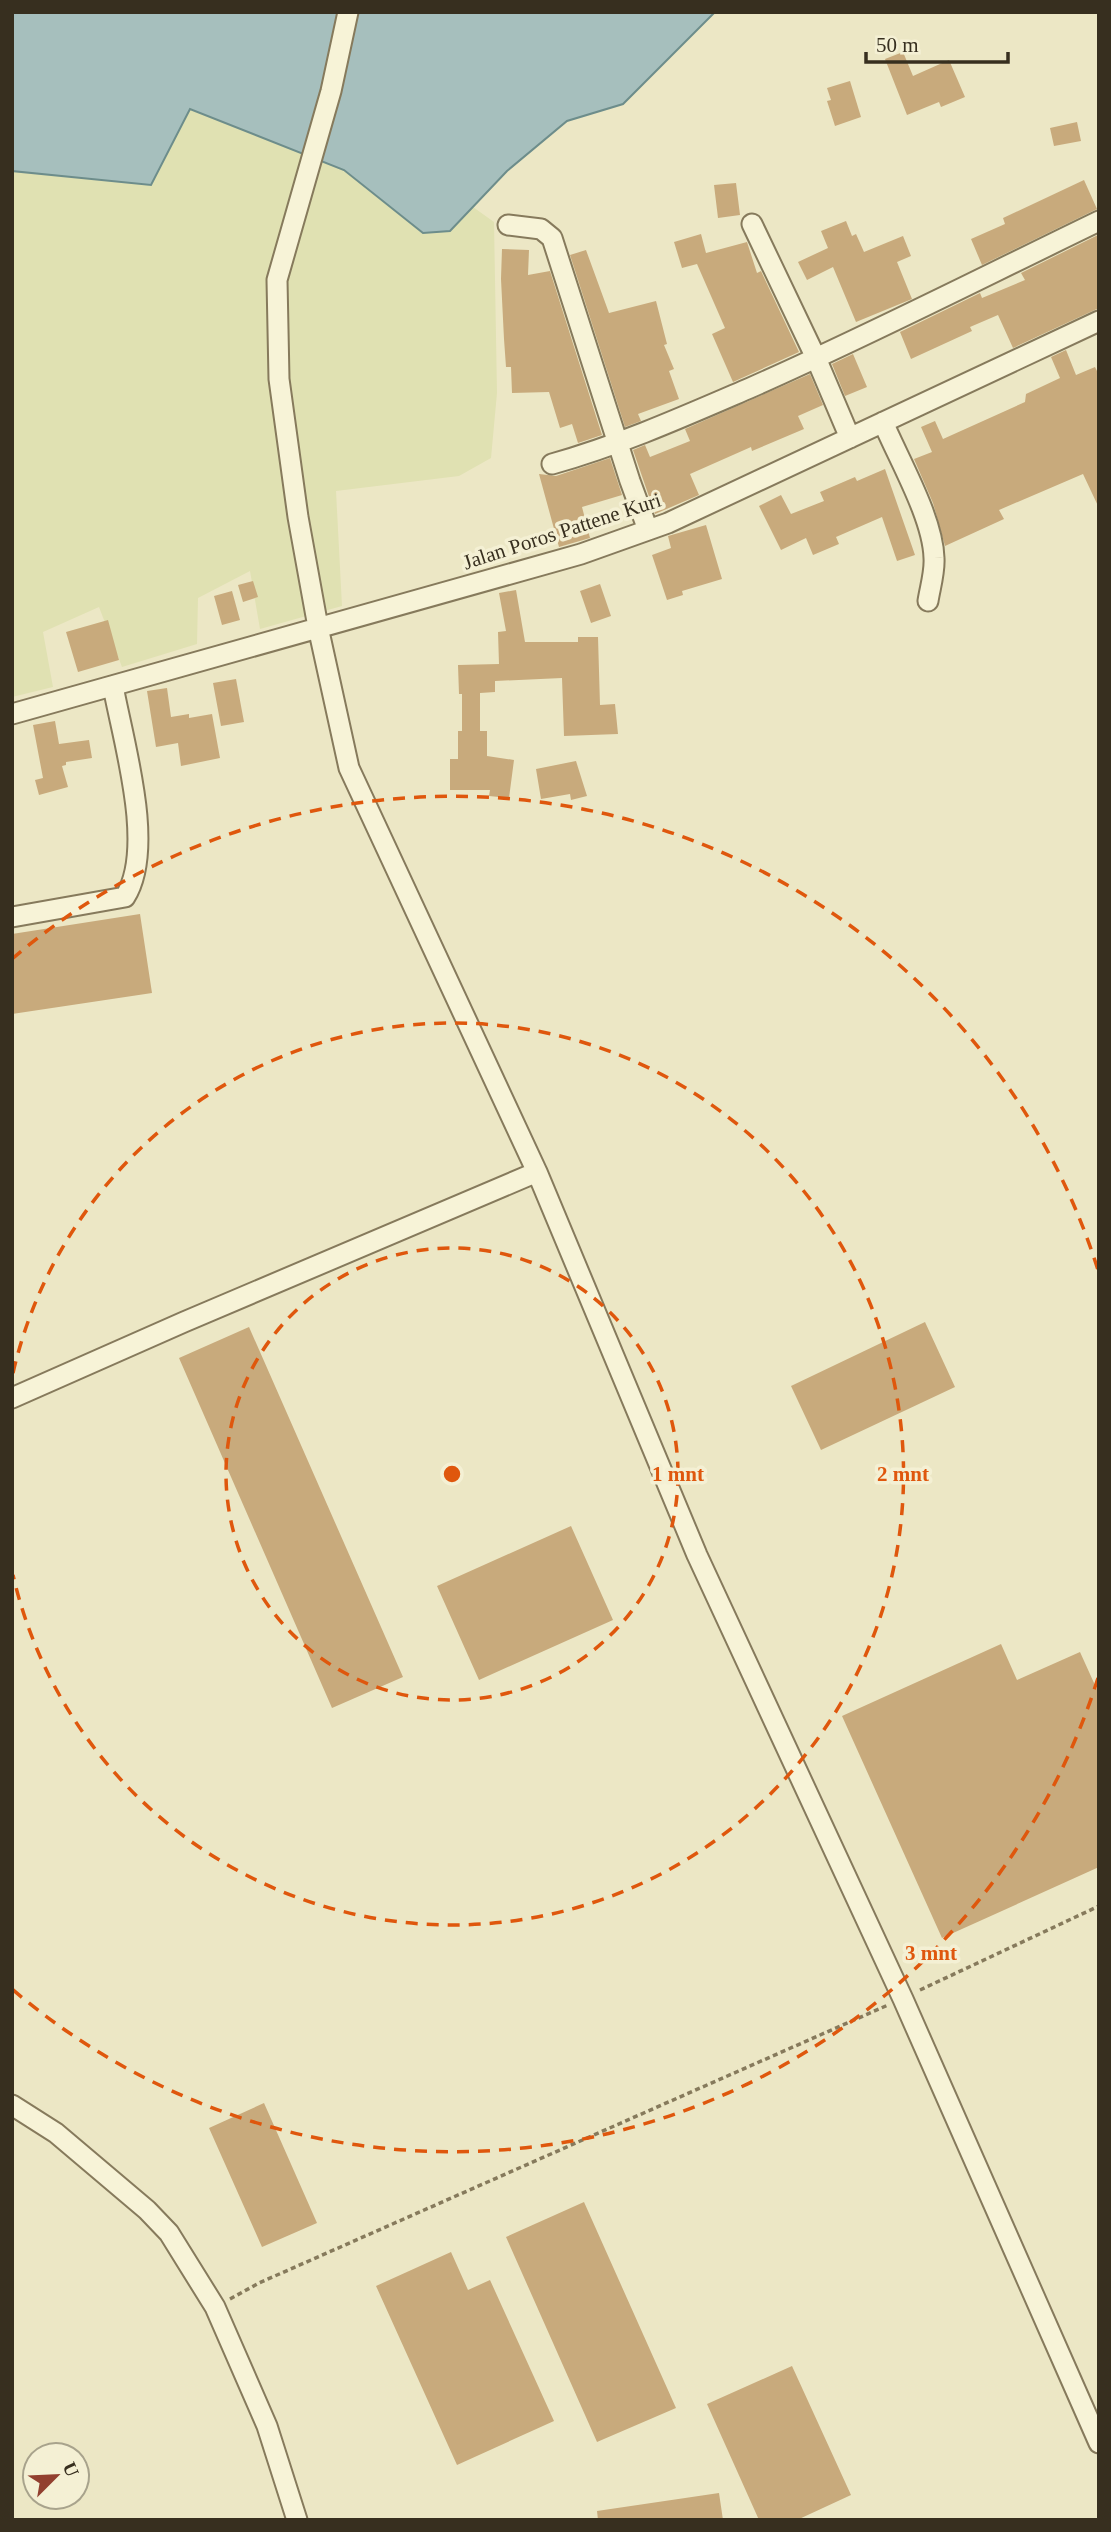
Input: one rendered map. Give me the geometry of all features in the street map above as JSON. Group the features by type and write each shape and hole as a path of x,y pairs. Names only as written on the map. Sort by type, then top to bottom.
{"street":[{"path":"348,12 331,91 277,280 279,379 298,517 318,627 349,768 537,1172 697,1555 903,1999 1099,2442"},
{"path":"552,464 671,422 816,358 1099,221"},
{"path":"752,224 816,358 850,438"},
{"path":"508,225 541,229 552,238 648,530"},
{"name":"Jalan Poros Pattene Kuri","path":"12,714 581,554 648,530 1099,321"},
{"path":"883,422 924,515 932,543 935,559 928,601"},
{"path":"12,917 125,897 130,889 139,841 137,811 113,686"},
{"path":"12,1398 197,1316 537,1172"},
{"path":"12,2105 56,2133 147,2210 169,2233 215,2307 267,2427 297,2520"}],"path":[{"path":"215,2307 259,2283 903,1999 1099,1906"}],"green space":[{"path":"190,109 344,170 423,233 450,231 473,207 494,222 497,393 491,458 459,476 336,491 342,606 260,629 250,571 198,598 197,644 122,667 99,607 43,632 53,687 12,697 12,171 151,184"}],"water":[{"path":"12,12 715,12 623,104 567,121 507,171 450,231 423,233 344,170 190,109 151,185 12,171"}],"building":[{"path":"903,52 913,76 949,60 965,97 941,107 939,102 907,115 885,59"},
{"path":"850,81 861,117 835,126 827,101 831,100 827,88"},
{"path":"1077,122 1081,141 1054,146 1050,128"},
{"path":"1084,180 1097,209 982,265 971,239 1005,224 1003,218"},
{"path":"736,183 740,215 718,218 714,185"},
{"path":"846,221 852,236 856,234 864,252 903,236 911,256 897,262 912,299 856,322 833,267 807,280 798,262 828,248 821,231"},
{"path":"701,234 706,253 747,242 757,273 761,271 799,352 733,382 712,334 725,328 697,264 682,268 674,242"},
{"path":"1098,235 1099,308 1013,348 998,315 970,327 972,331 911,359 900,332 980,293 982,298 1025,280 1021,273"},
{"path":"502,249 529,250 528,275 550,271 602,435 578,443 572,424 560,428 549,392 512,393 511,367 506,367 504,339"},
{"path":"586,250 609,313 656,301 667,344 664,345 674,369 669,371 679,399 638,414 641,421 625,427 570,255"},
{"path":"1066,350 1076,375 1095,367 1099,375 1099,508 1083,474 999,510 1004,519 945,546 933,503 914,459 932,452 921,427 935,421 943,439 1025,402 1026,394 1060,378 1051,357"},
{"path":"853,354 867,387 845,396 832,364"},
{"path":"810,374 823,405 798,416 804,429 752,451 751,447 690,474 699,495 655,514 633,450 645,445 650,457 690,441 685,429"},
{"path":"610,458 622,495 582,507 590,538 559,547 539,474 556,476"},
{"path":"885,469 915,555 897,561 882,517 836,537 839,544 813,555 806,538 781,550 759,506 781,495 791,514 824,501 820,492 855,477 857,481"},
{"path":"706,525 722,579 682,591 683,595 667,600 652,555 671,548 668,536"},
{"path":"253,581 258,597 243,602 238,585"},
{"path":"600,584 611,616 591,623 580,591"},
{"path":"516,590 525,642 578,642 578,637 598,637 600,705 615,704 618,734 564,736 562,678 495,681 495,692 480,693 480,731 487,731 487,756 514,760 509,798 489,796 490,790 450,790 450,759 458,759 458,731 462,731 462,694 459,694 458,665 499,664 498,632 506,631 499,593"},
{"path":"232,591 240,620 222,625 214,596"},
{"path":"108,620 119,660 78,672 66,632"},
{"path":"236,679 244,722 221,726 213,683"},
{"path":"167,688 171,717 189,714 189,718 212,714 220,758 181,766 178,743 156,747 147,691"},
{"path":"55,721 59,744 89,740 92,758 66,762 66,765 62,766 68,787 39,795 35,780 43,778 33,725"},
{"path":"576,761 587,796 571,800 570,794 541,799 536,769"},
{"path":"140,914 152,993 12,1014 12,934"},
{"path":"925,1322 955,1387 821,1450 791,1386"},
{"path":"249,1327 403,1677 332,1708 179,1358"},
{"path":"571,1526 613,1620 479,1680 437,1586"},
{"path":"1001,1644 1017,1680 1080,1652 1099,1694 1099,1867 942,1938 842,1716"},
{"path":"264,2103 317,2223 262,2247 209,2128"},
{"path":"584,2202 676,2408 597,2442 506,2237"},
{"path":"451,2252 468,2290 490,2280 554,2421 457,2465 376,2286"},
{"path":"792,2366 851,2495 797,2520 759,2520 707,2404"},
{"path":"719,2493 723,2520 598,2520 597,2511"}]}
